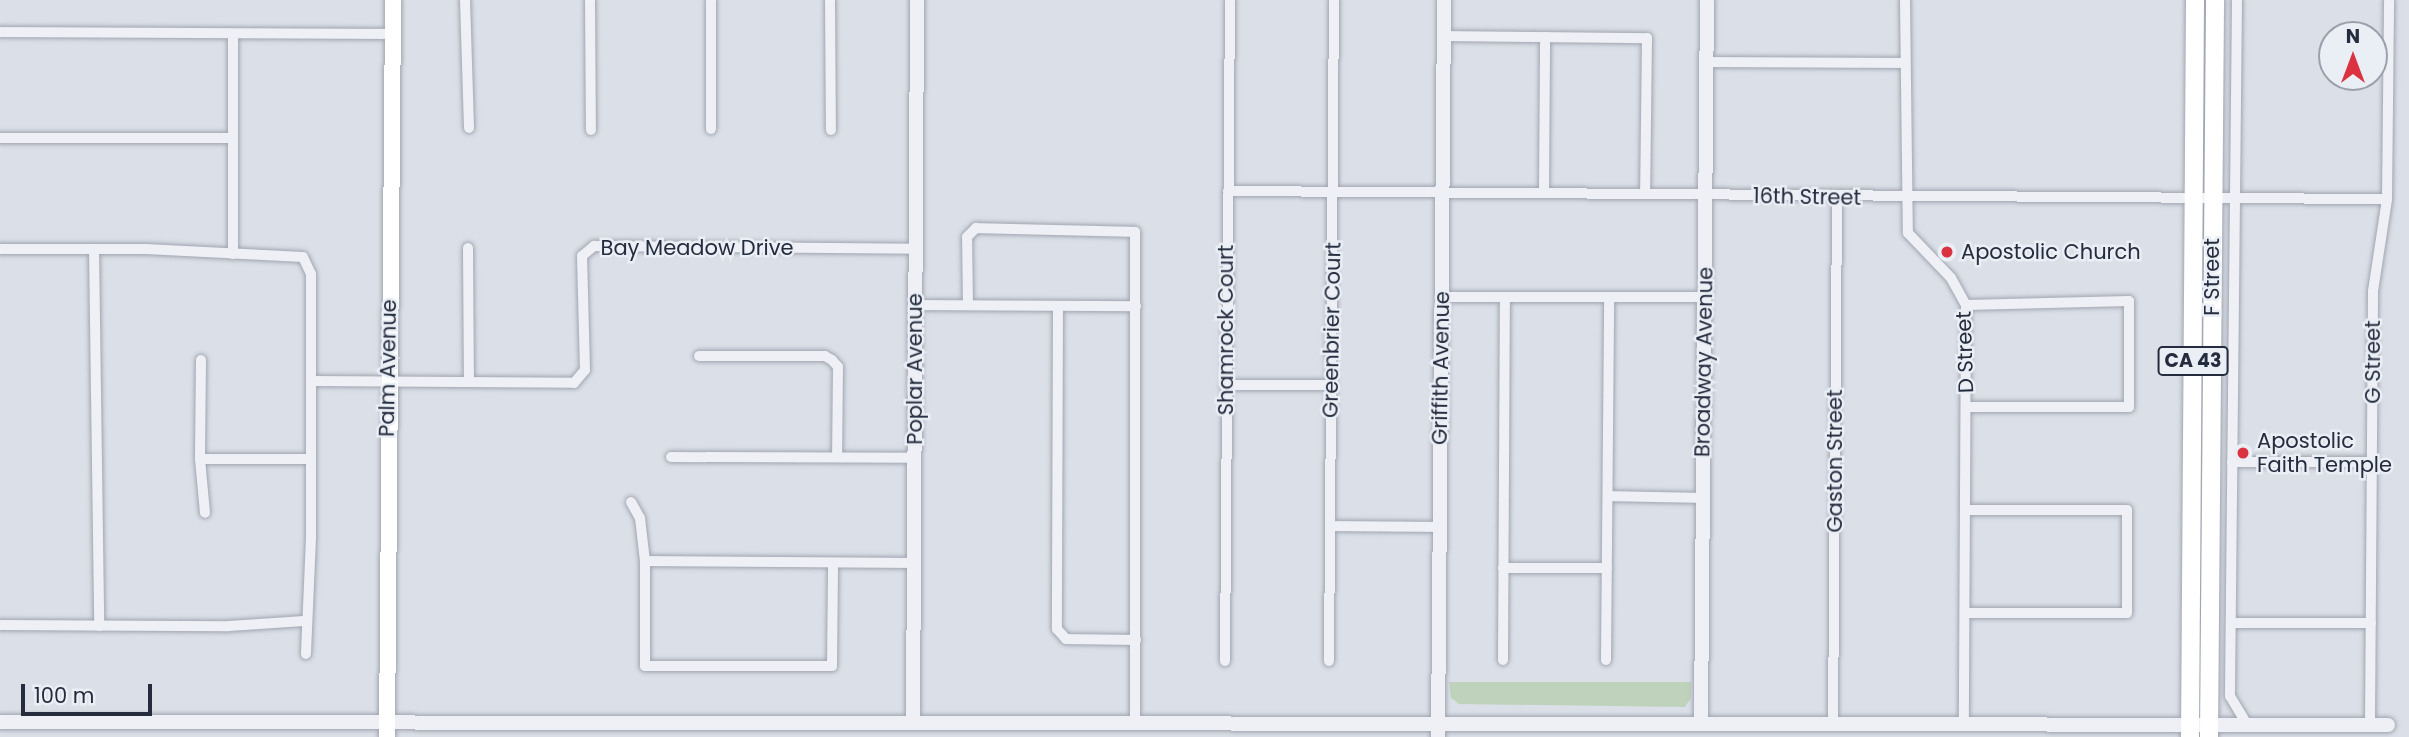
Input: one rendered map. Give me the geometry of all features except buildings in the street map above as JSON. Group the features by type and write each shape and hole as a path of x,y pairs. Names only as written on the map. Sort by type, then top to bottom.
{"main road":[{"name":"Palm Avenue","path":"387,729 387,382 393,0"},
{"name":"F Street","path":"2190,729 2195,0"},
{"name":"F Street","path":"2209,730 2215,0"}],"street":[{"path":"465,0 469,128"},
{"path":"590,0 590,130"},
{"path":"711,0 711,129"},
{"path":"830,0 831,130"},
{"name":"Poplar Avenue","path":"913,730 917,0"},
{"name":"Shamrock Court","path":"1225,661 1230,0"},
{"name":"Greenbrier Court","path":"1329,661 1334,0"},
{"name":"Griffith Avenue","path":"1438,730 1444,0"},
{"name":"Broadway Avenue","path":"1701,724 1707,0"},
{"name":"D Street","path":"1905,0 1905,198 1908,233 1951,278 1966,305 1964,724"},
{"path":"2237,0 2231,701 2245,716 2246,723"},
{"name":"G Street","path":"2370,725 2373,291 2387,199 2389,0"},
{"path":"0,32 392,34"},
{"path":"233,34 233,254"},
{"path":"1444,36 1647,38 1645,193"},
{"path":"1544,192 1545,37"},
{"path":"1706,62 1904,63"},
{"path":"0,138 233,138"},
{"name":"16th Street","path":"1228,191 1645,193 1837,198 2387,199"},
{"name":"Gaston Street","path":"1833,724 1837,198"},
{"path":"968,305 967,237 976,228 1128,229 1136,238 1135,722"},
{"name":"Bay Meadow Drive","path":"311,381 574,383 582,378 582,256 594,246 916,249"},
{"path":"468,248 469,382"},
{"path":"0,249 94,249 303,257 311,274 311,559 304,621 306,654"},
{"path":"94,249 99,626"},
{"path":"1442,297 1704,298"},
{"path":"1503,660 1505,297"},
{"path":"1606,660 1609,297"},
{"path":"1966,305 2129,301 2129,407 1967,407"},
{"path":"916,305 1136,306"},
{"path":"1058,306 1057,629 1066,639 1136,640"},
{"path":"699,356 825,356 832,360 838,367 837,457"},
{"path":"201,360 200,459 205,513"},
{"path":"1226,385 1331,385"},
{"path":"671,457 915,458"},
{"path":"200,459 311,459"},
{"path":"2232,462 2372,462"},
{"path":"1608,496 1702,498"},
{"path":"631,502 640,517 645,561 645,666 832,666 833,563"},
{"path":"1965,613 2127,613 2127,510 1966,510"},
{"path":"1330,526 1439,527"},
{"path":"645,561 913,563"},
{"path":"1503,568 1607,568"},
{"path":"0,625 99,626 304,621"},
{"path":"2231,623 2371,623"},
{"path":"0,722 387,729 913,730 1135,722 1438,730 1701,724 1964,724 2209,730 2246,723 2388,725"}],"green space":[{"path":"1449,682 1691,682 1691,698 1685,707 1459,704 1451,698"}],"place":[{"name":"Apostolic Church","path":"1947,252"},
{"name":"Apostolic Faith Temple","path":"2243,453"}]}
